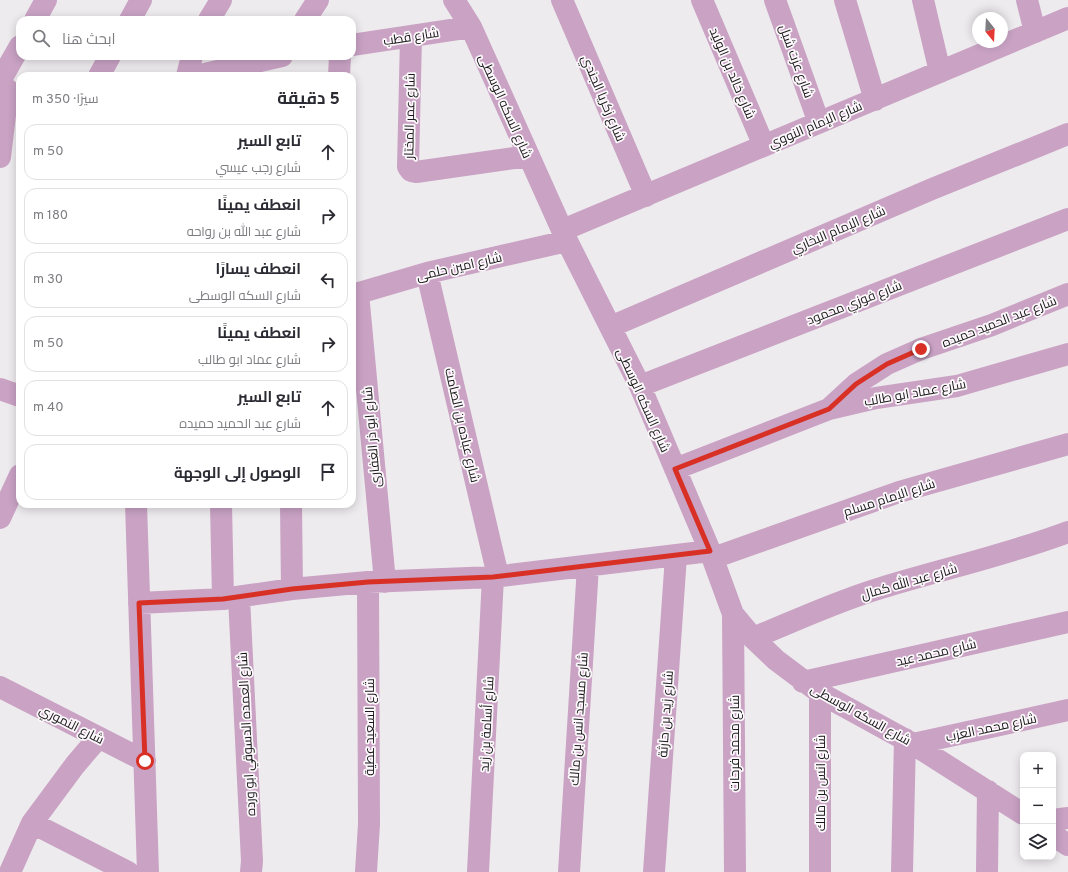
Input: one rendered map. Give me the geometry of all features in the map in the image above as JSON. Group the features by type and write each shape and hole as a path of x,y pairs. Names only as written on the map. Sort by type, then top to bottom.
{"street":[{"path":"37,16 46,0"},
{"path":"132,16 141,0"},
{"path":"211,16 221,0"},
{"path":"308,16 318,0"},
{"name":"شارع السكه الوسطى","path":"454,0 471,27 565,236 640,386 711,555 733,614 753,638 776,660 811,688 909,741 1020,812"},
{"name":"شارع زكريا الجندي","path":"562,0 646,196"},
{"name":"شارع خالد بن الوليد","path":"702,0 764,146"},
{"name":"شارع عزت شبل","path":"776,0 820,123"},
{"path":"845,0 875,100"},
{"path":"923,0 940,72"},
{"path":"1028,0 1035,32"},
{"name":"شارع الإمام النووي","path":"565,236 646,196 1068,18"},
{"name":"شارع قطب","path":"356,44 471,27"},
{"name":"شارع عمر المختار","path":"411,37 408,167 411,171 416,172 529,156"},
{"path":"0,157 7,88 16,59"},
{"path":"101,72 108,60"},
{"path":"188,72 191,60"},
{"path":"231,72 257,69 274,60"},
{"path":"339,72 340,60"},
{"name":"شارع الإمام البخاري","path":"610,327 932,189 1068,134"},
{"name":"شارع فوزي محمود","path":"640,386 1068,219"},
{"name":"شارع امين حلمى","path":"356,294 565,236"},
{"name":"شارع عباده بن الصامت","path":"427,273 496,577"},
{"name":"شارع عبد الحميد حميده","path":"829,409 856,384 887,364 921,349 992,325 1068,294"},
{"name":"شارع ابو ذر الغفارى","path":"356,308 376,582"},
{"name":"شارع عماد ابو طالب","path":"675,469 829,409 876,398 957,386 1068,354"},
{"path":"0,389 16,395"},
{"name":"شارع الإمام مسلم","path":"139,603 231,598 292,589 376,582 496,577 676,556 711,555 899,492 1068,444"},
{"path":"0,518 16,484"},
{"path":"136,508 148,872"},
{"name":"شارع العمده الدسوقي ابو ورده","path":"221,508 231,598 252,861 251,872"},
{"path":"291,508 292,589"},
{"name":"شارع عبد الله كمال","path":"753,638 846,600 880,588 984,560 1068,532"},
{"name":"شارع زيد بن حارثة","path":"654,872 676,556"},
{"name":"شارع مسجد انس بن مالك","path":"569,872 588,566"},
{"name":"شارع أسامة بن زيد","path":"478,872 496,577"},
{"name":"شارع السعيد عطية","path":"366,872 369,824 376,582"},
{"name":"شارع محمد فرحات","path":"733,614 735,872"},
{"name":"شارع محمد عيد","path":"811,688 1068,622"},
{"name":"شارع النموري","path":"0,687 145,761"},
{"name":"شارع انس بن مالك","path":"811,688 820,872"},
{"name":"شارع محمد العزب","path":"909,741 1068,710"},
{"path":"10,872 32,823 74,765 98,738"},
{"path":"902,872 909,741"},
{"path":"987,872 988,791"},
{"path":"1056,820 1068,818"},
{"path":"32,823 128,872"},
{"path":"1056,837 1068,845"}],"route":[{"path":"145,761 139,603 223,599 292,589 368,582 493,577 710,551 675,469 829,409 856,384 887,364 921,349"}]}
